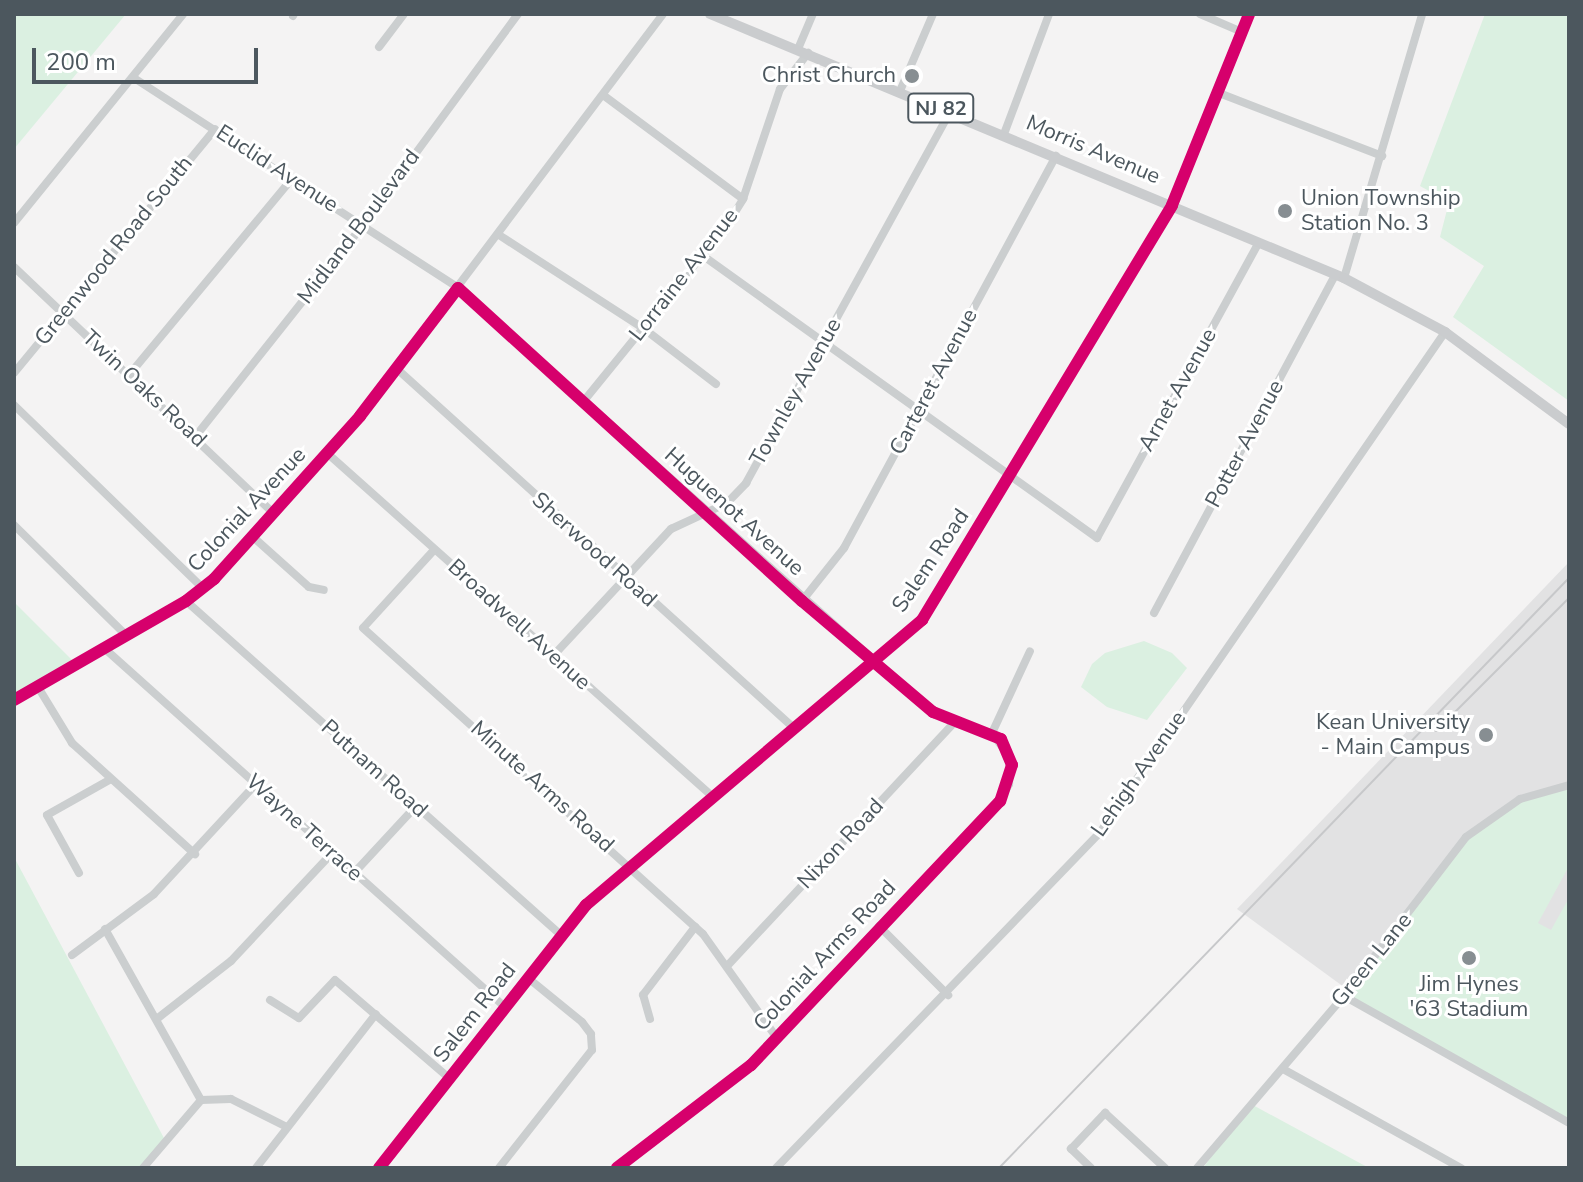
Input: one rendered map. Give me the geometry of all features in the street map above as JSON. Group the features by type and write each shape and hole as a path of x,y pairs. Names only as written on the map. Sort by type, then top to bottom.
{"main road":[{"name":"Morris Avenue","path":"710,14 1339,276 1445,332 1569,424"}],"street":[{"path":"14,223 183,14"},
{"path":"379,47 404,14"},
{"name":"Midland Boulevard","path":"195,437 363,225 518,14"},
{"name":"Colonial Avenue","path":"14,700 186,601 203,588 327,453 396,368 663,14"},
{"name":"Lorraine Avenue","path":"583,402 702,255 743,199 780,89 803,51 813,14"},
{"path":"900,91 933,14"},
{"path":"1004,134 1049,14"},
{"path":"1200,14 1242,32"},
{"name":"Salem Road","path":"379,1168 562,936 629,865 922,620 1172,205 1249,14"},
{"name":"Potter Avenue","path":"1154,613 1339,276 1382,156 1422,14"},
{"name":"Euclid Avenue","path":"134,78 458,288"},
{"path":"1219,93 1382,156"},
{"path":"603,95 743,199"},
{"name":"Townley Avenue","path":"552,657 671,529 727,503 746,483 950,112"},
{"name":"Greenwood Road South","path":"14,373 215,129"},
{"name":"Carteret Avenue","path":"802,601 844,548 1056,156"},
{"path":"129,375 292,179"},
{"path":"499,235 643,328 716,384"},
{"name":"Arnet Avenue","path":"1009,477 1097,538 1259,242"},
{"path":"702,255 822,345 1009,477"},
{"name":"Twin Oaks Road","path":"14,267 273,513"},
{"name":"Huguenot Avenue","path":"458,288 802,601 924,705 954,723 992,733 1001,739"},
{"name":"Lehigh Avenue","path":"776,1168 948,995 1099,834 1445,332"},
{"name":"Sherwood Road","path":"396,368 624,578 795,729"},
{"path":"14,405 203,588"},
{"name":"Broadwell Avenue","path":"327,453 552,657 712,796"},
{"path":"14,525 126,635"},
{"path":"252,536 309,587 324,590"},
{"name":"Minute Arms Road","path":"434,550 363,628 695,927 729,964 777,1038"},
{"name":"Putnam Road","path":"186,601 562,936"},
{"name":"Wayne Terrace","path":"104,648 505,1007"},
{"path":"992,733 1030,651"},
{"path":"38,687 66,736 195,854"},
{"name":"Nixon Road","path":"729,964 954,723"},
{"name":"Colonial Arms Road","path":"617,1168 751,1065 1005,794 1012,765 1001,739"},
{"path":"79,873 47,815 111,779"},
{"path":"72,955 154,894 195,854 255,785"},
{"name":"Green Lane","path":"1197,1168 1344,996 1466,837 1520,799 1569,785"},
{"path":"354,873 416,806"},
{"path":"158,1018 231,961 332,853"},
{"path":"879,926 948,995"},
{"path":"650,1019 643,995 695,927"},
{"path":"105,929 158,1018 201,1100"},
{"path":"499,1168 592,1050 591,1034 582,1022 528,978"},
{"path":"270,1000 299,1018 335,980 449,1078"},
{"path":"1344,996 1569,1123"},
{"path":"256,1168 376,1014"},
{"path":"1283,1069 1461,1168"},
{"path":"143,1168 201,1100 231,1099 287,1127"},
{"path":"1091,1168 1071,1149 1105,1113 1161,1167"}],"shaded area":[{"name":"Kean University - Main Campus","path":"1569,562 1569,1123 1348,990 1237,909"}],"green space":[{"path":"14,14 126,14 14,149"},
{"path":"1485,14 1569,14 1569,401 1453,317 1484,266 1440,237 1449,202 1420,186"},
{"path":"14,602 76,664 14,700"},
{"path":"1144,641 1172,653 1187,668 1147,720 1107,707 1081,687 1092,664 1105,653"},
{"path":"1569,785 1569,866 1538,923 1551,930 1569,898 1569,1123 1344,996 1466,837 1506,806"},
{"path":"14,857 165,1140 145,1168 14,1168"},
{"path":"1251,1104 1369,1168 1203,1168"}],"railway":[{"path":"999,1168 1569,578"},
{"path":"1436,731 1569,598"}],"cycle path":[{"path":"379,1168 586,905 922,620 1172,205 1249,14"},
{"path":"14,700 186,601 214,579 360,416 458,288 802,601 933,712 1001,739 1012,765 1000,801 751,1065 617,1168"}],"place":[{"name":"Christ Church","path":"912,76"},
{"name":"Union Township Station No. 3","path":"1285,211"},
{"name":"Kean University - Main Campus","path":"1486,735"},
{"name":"Jim Hynes '63 Stadium","path":"1469,958"}]}
